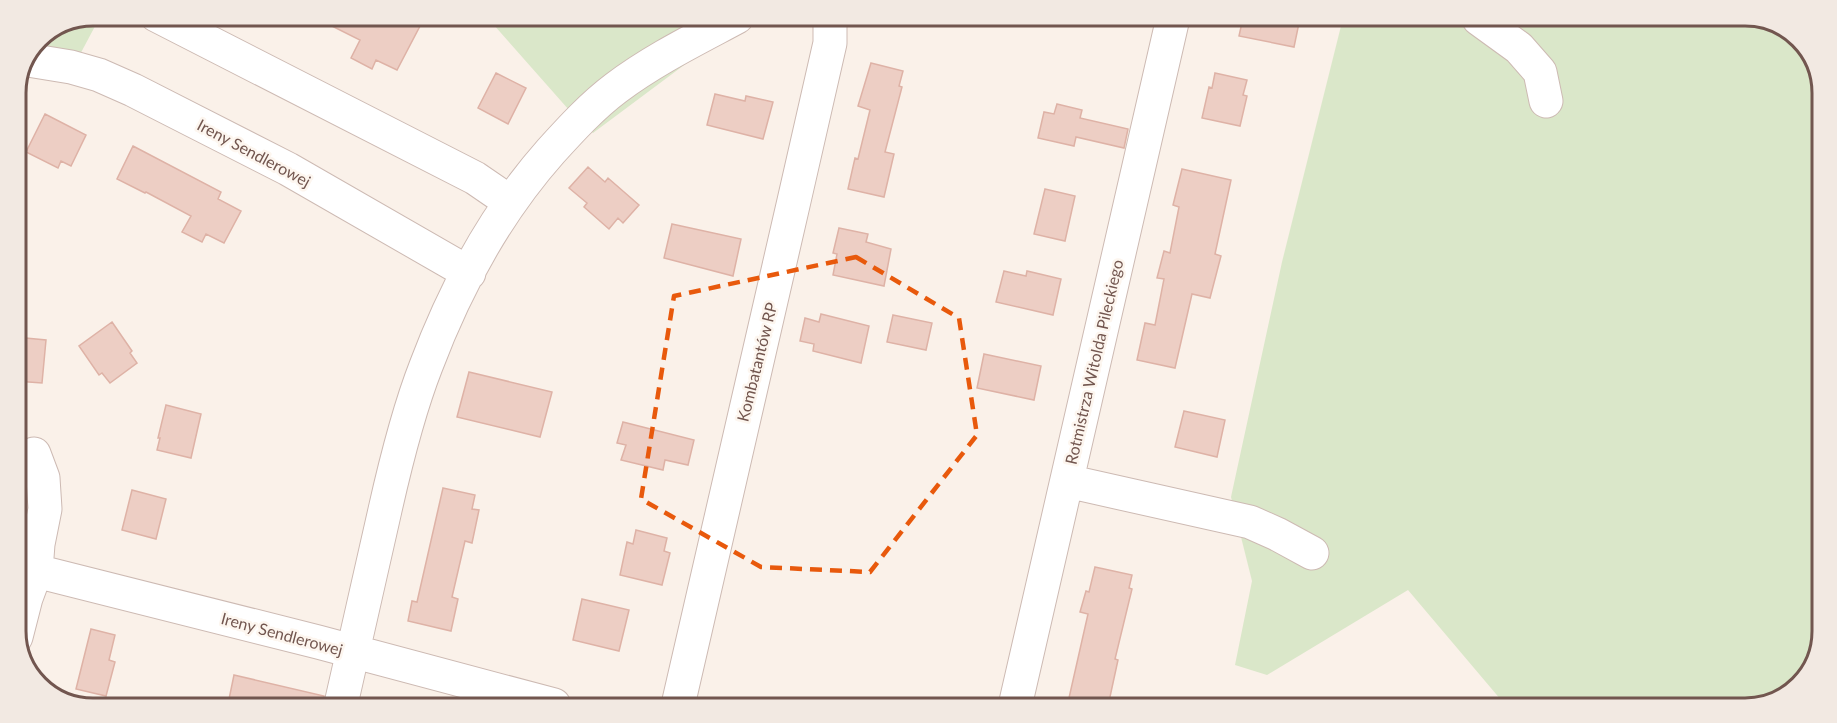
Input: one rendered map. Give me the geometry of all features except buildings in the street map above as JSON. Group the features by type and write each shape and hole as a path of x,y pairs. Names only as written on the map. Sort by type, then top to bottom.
{"street":[{"path":"178,26 475,178 510,202"},
{"name":"Ireny Sendlerowej","path":"342,698 382,520 407,422 425,366 488,237 510,202 535,169 566,134 616,88 685,44 720,26"},
{"name":"Kombatantów RP","path":"680,698 830,43 830,26"},
{"name":"Rotmistrza Witolda Pileckiego","path":"1017,698 1171,26"},
{"path":"1490,26 1519,48 1540,72 1546,100"},
{"name":"Ireny Sendlerowej","path":"34,61 71,67 99,75 133,90 288,169 469,273"},
{"path":"26,598 36,571 38,544 45,509 43,478 34,454"},
{"path":"1067,481 1250,522 1312,553"},
{"name":"Ireny Sendlerowej","path":"36,571 353,653"},
{"path":"353,653 527,698"}],"highlighted area":[{"path":"856,257 959,318 977,435 870,572 761,567 641,499 674,296"}],"green space":[{"path":"95,26 68,77 28,76 37,55 55,37 80,27"},
{"path":"495,26 705,26 715,42 593,133 569,110"},
{"path":"1341,26 1744,26 1766,29 1785,39 1805,63 1811,88 1812,630 1808,652 1798,671 1785,684 1766,694 1744,698 1499,698 1408,590 1267,675 1235,665 1252,581 1231,497 1282,262"}]}
